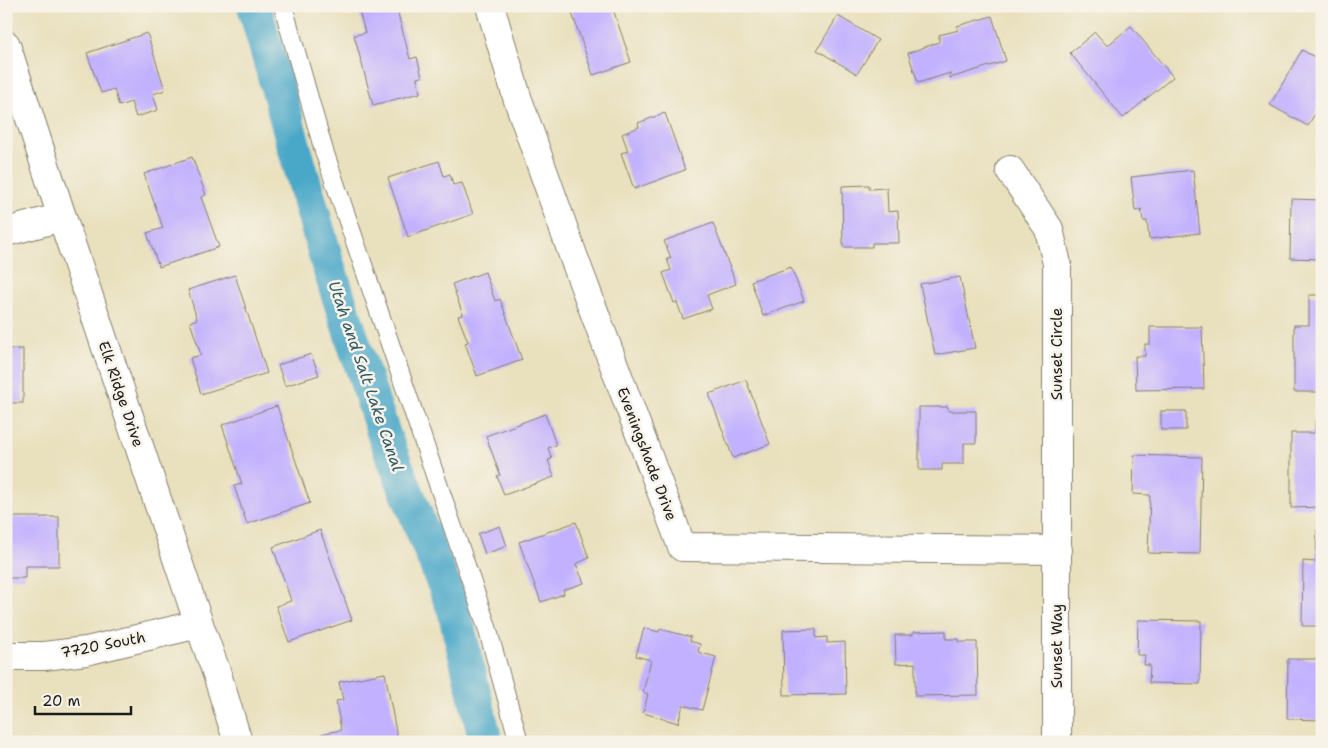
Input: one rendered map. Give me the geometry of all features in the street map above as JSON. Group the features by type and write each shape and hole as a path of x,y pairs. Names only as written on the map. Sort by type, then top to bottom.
{"street":[{"name":"Eveningshade Drive","path":"490,6 517,97 571,249 682,547 1058,550"},
{"name":"Elk Ridge Drive","path":"6,45 62,217 217,674 238,742"},
{"name":"Sunset Circle","path":"1010,170 1049,229 1057,264 1058,550"},
{"path":"6,232 62,217"},
{"name":"Sunset Way","path":"1057,742 1058,550"},
{"name":"7720 South","path":"6,656 44,656 86,651 199,624"}],"lane":[{"path":"283,6 324,151 487,627 519,742"}],"building":[{"path":"396,6 410,59 417,57 422,77 417,78 420,93 373,105 354,35 365,33 358,7"},
{"path":"581,6 612,6 631,62 593,75 571,10"},
{"path":"838,16 878,40 857,74 817,50"},
{"path":"992,16 1006,61 950,78 950,73 918,83 908,53 939,42 939,35 959,30 957,26"},
{"path":"1131,26 1173,77 1123,118 1070,53 1095,32 1107,46"},
{"path":"147,33 165,90 153,94 158,110 136,117 131,102 119,106 114,89 101,93 87,53"},
{"path":"1302,50 1322,61 1322,110 1318,108 1308,126 1270,105"},
{"path":"665,113 685,170 634,189 621,153 628,151 622,134 639,127 638,123"},
{"path":"192,157 206,195 201,197 219,247 159,267 147,233 163,228 144,174"},
{"path":"439,161 444,176 450,174 453,185 462,183 473,214 408,237 388,178"},
{"path":"1193,170 1200,233 1149,239 1147,221 1143,221 1141,209 1135,211 1131,177"},
{"path":"869,185 869,189 887,188 888,212 898,211 899,243 872,243 872,247 843,247 842,186"},
{"path":"1291,199 1322,200 1322,259 1290,258"},
{"path":"713,223 736,284 707,295 712,309 683,319 677,302 674,303 663,273 671,270 667,259 671,258 664,241"},
{"path":"791,267 804,301 763,316 751,281"},
{"path":"485,272 495,301 500,299 522,360 477,376 465,343 468,342 458,316 463,315 452,284"},
{"path":"235,275 267,373 201,394 190,358 201,355 190,322 197,319 188,290"},
{"path":"960,277 975,348 935,355 920,284"},
{"path":"1309,295 1322,295 1322,392 1294,392 1294,325 1309,325"},
{"path":"1150,327 1202,327 1204,389 1136,390 1135,356 1145,356 1145,344 1150,344"},
{"path":"6,349 23,349 23,403 6,403"},
{"path":"311,354 319,375 285,386 278,365"},
{"path":"746,380 770,444 733,458 709,394"},
{"path":"277,406 310,503 247,524 234,486 242,484 222,425"},
{"path":"919,407 948,407 948,411 976,411 976,443 964,443 964,464 942,464 942,470 919,470"},
{"path":"1161,411 1186,411 1186,430 1161,430"},
{"path":"545,414 556,445 548,448 552,459 548,460 554,477 504,495 497,476 500,475 486,436"},
{"path":"1315,421 1322,421 1322,507 1291,508 1291,433 1315,433"},
{"path":"1134,455 1202,457 1200,554 1148,553 1150,495 1133,494"},
{"path":"6,517 59,517 59,566 25,566 25,578 6,578"},
{"path":"576,522 589,558 576,564 584,583 563,590 564,594 541,602 519,542"},
{"path":"500,526 507,546 485,554 478,534"},
{"path":"320,530 352,620 289,642 276,606 291,601 273,547"},
{"path":"1317,530 1322,530 1322,626 1302,626 1303,561 1316,562"},
{"path":"1138,620 1201,621 1200,684 1149,683 1150,665 1144,665 1145,655 1137,655"},
{"path":"644,628 659,632 660,629 691,637 690,641 700,644 698,652 716,657 702,710 683,705 678,723 643,713 648,694 643,692 651,660 636,656"},
{"path":"816,629 816,638 827,637 827,643 845,642 846,694 784,695 783,630"},
{"path":"946,631 946,639 959,639 959,642 977,642 978,695 915,696 915,663 896,664 895,635 913,635 913,632"},
{"path":"1288,659 1322,659 1322,720 1287,719"},
{"path":"385,673 398,742 323,742 321,734 341,730 336,701 343,700 339,682"}],"waterway":[{"name":"Utah and Salt Lake Canal","path":"254,6 328,265 384,435 454,610 486,742"}]}
